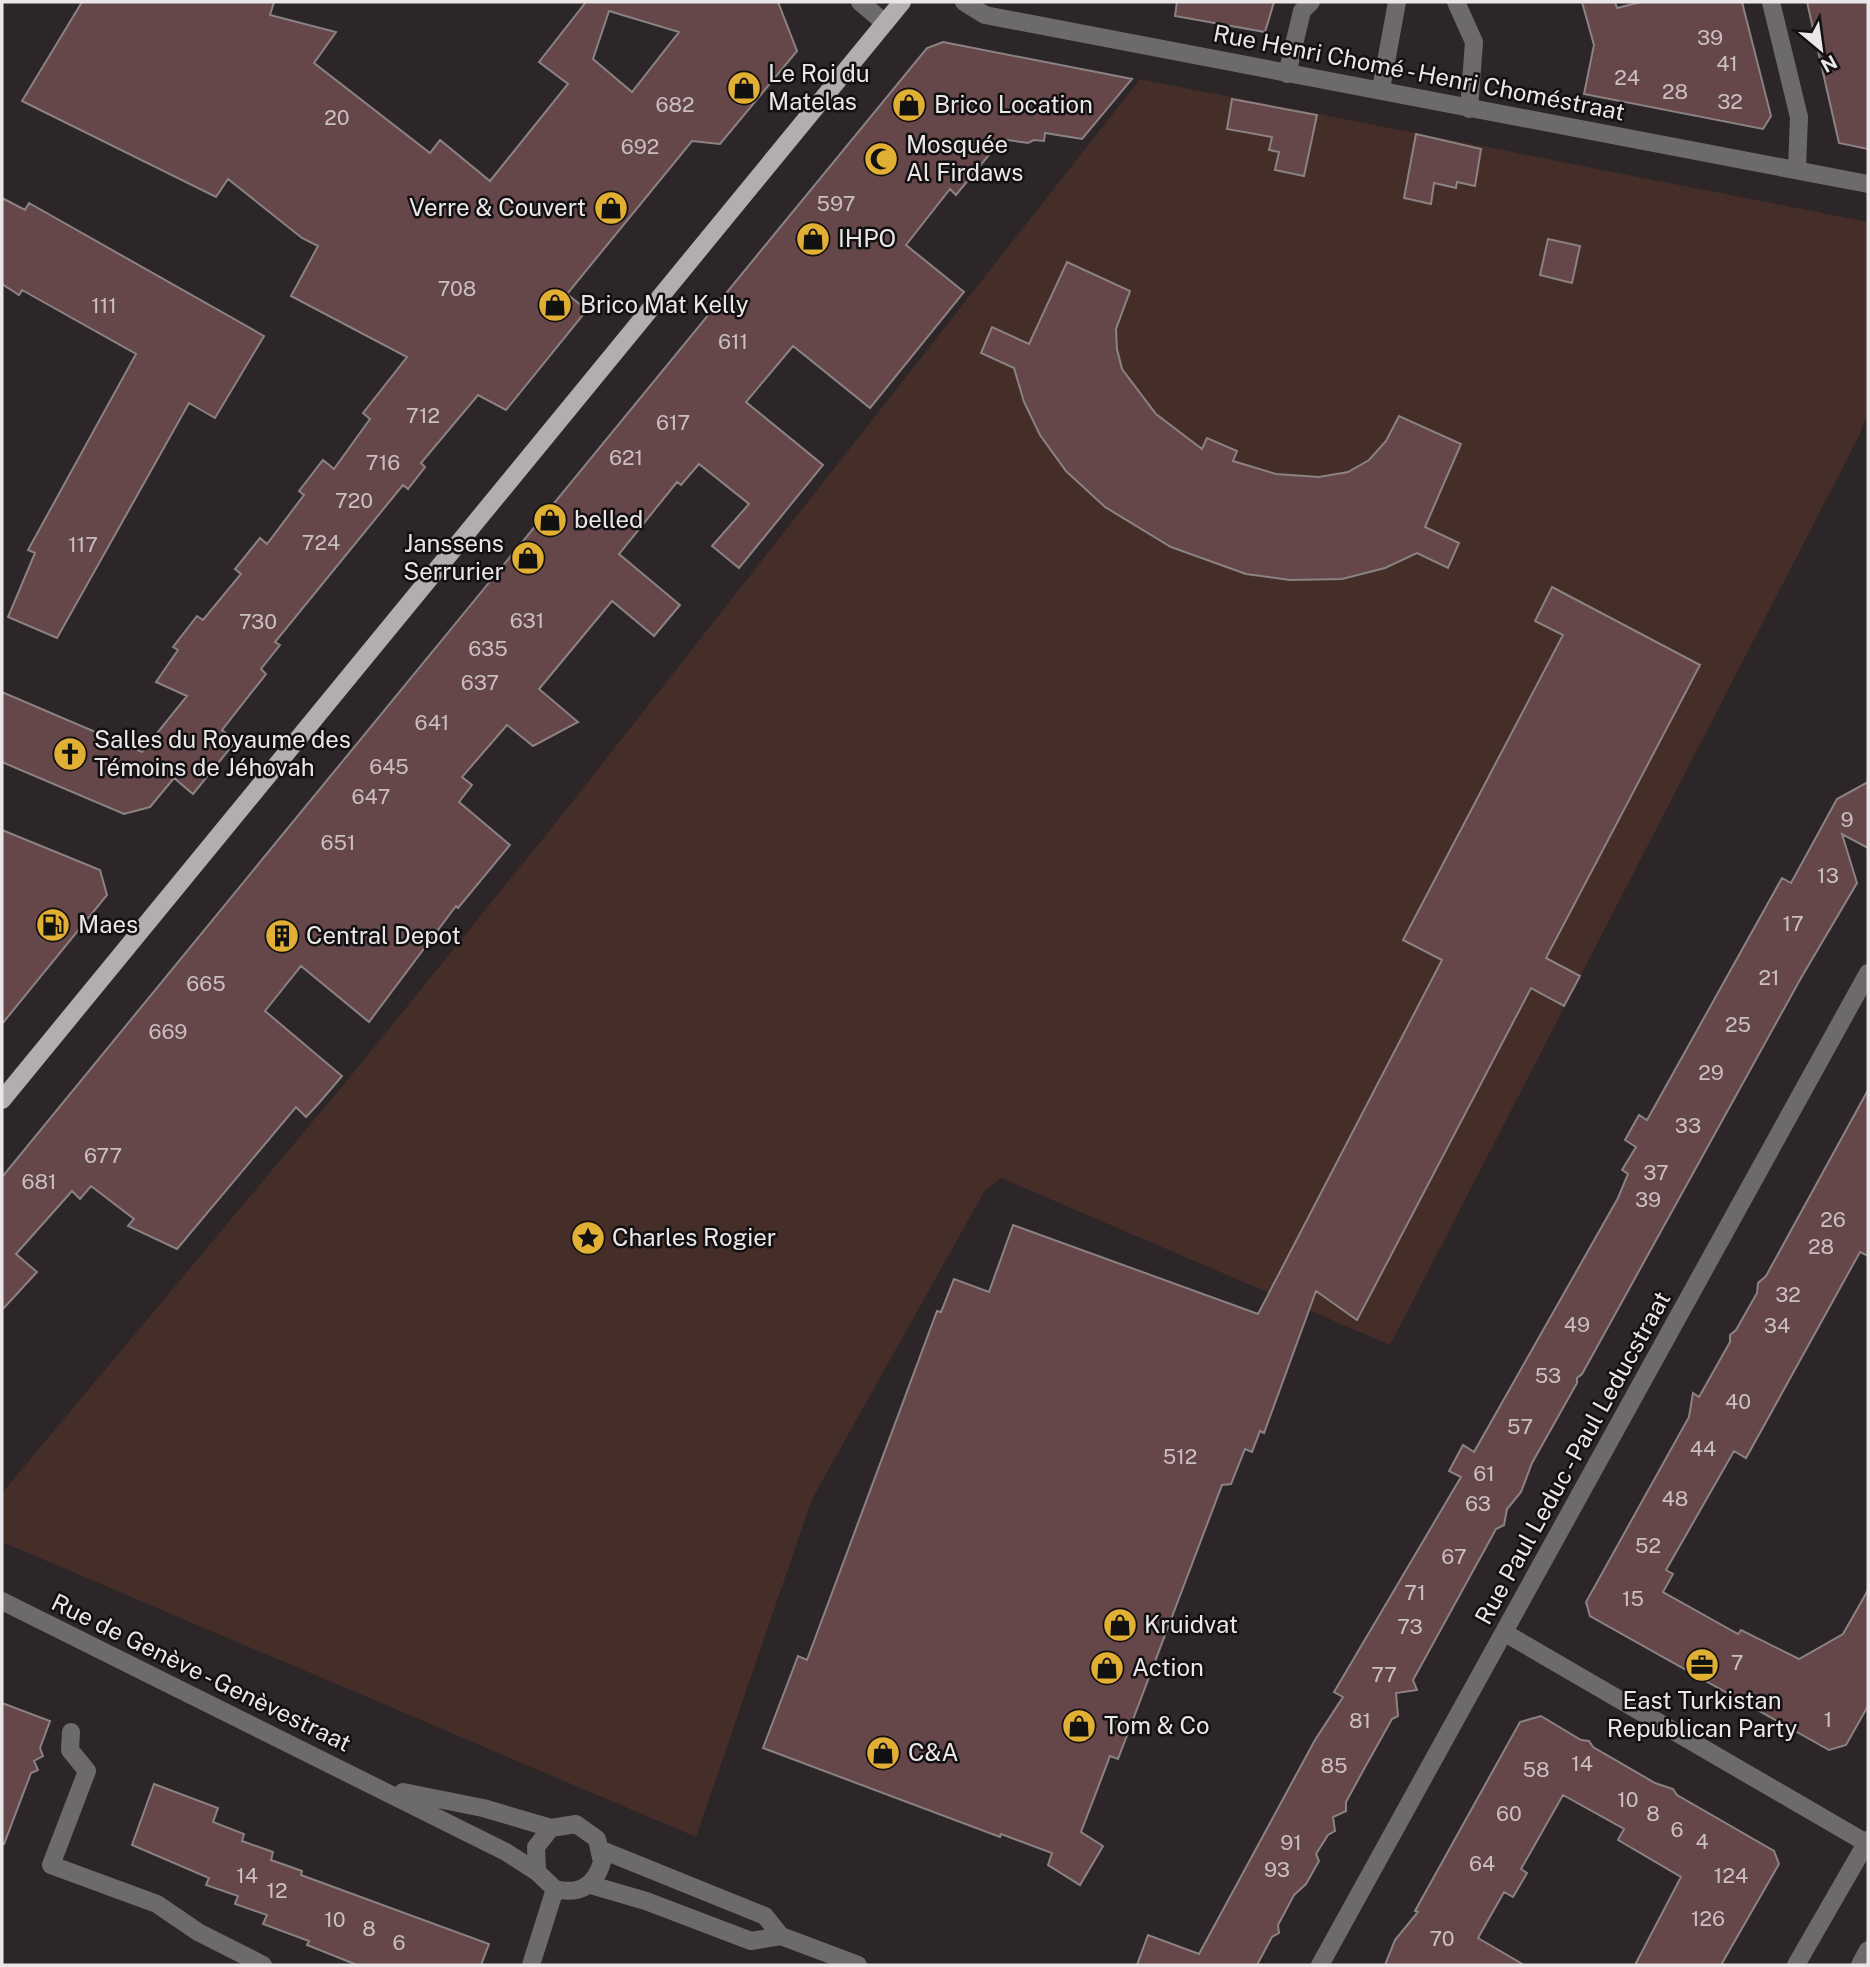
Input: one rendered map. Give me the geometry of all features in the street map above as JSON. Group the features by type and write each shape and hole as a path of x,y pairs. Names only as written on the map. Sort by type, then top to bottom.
{"main road":[{"path":"2,1100 902,2"}],"street":[{"path":"860,2 885,23"},
{"name":"Rue Henri Chomé - Henri Choméstraat","path":"964,2 985,15 1868,184"},
{"path":"1287,74 1302,11 1311,2"},
{"path":"1381,89 1397,2"},
{"path":"1455,2 1474,42 1469,109"},
{"path":"1771,2 1800,117 1797,169"},
{"name":"Rue Paul Leduc - Paul Leducstraat","path":"1321,1965 1868,973"},
{"name":"Rue de Genève - Genèvestraat","path":"2,1601 506,1852 537,1872 555,1889 579,1891 591,1885 646,1901 751,1941 781,1936 858,1965"},
{"path":"1505,1633 1868,1842 1796,1965"},
{"path":"71,1732 70,1750 87,1771 51,1865 157,1904 198,1932 263,1965"},
{"name":"Rue de Genève - Genèvestraat","path":"379,1788 483,1808 551,1828 576,1824 587,1829 602,1850 765,1916 781,1936"},
{"path":"537,1872 536,1847 551,1828"},
{"path":"591,1885 598,1874 602,1850"},
{"path":"531,1965 555,1889"},
{"path":"1860,1965 1868,1950"}],"shaded area":[{"path":"1140,79 1868,222 1868,411 1860,434 1390,1345 1001,1178 984,1192 812,1499 696,1837 2,1542 2,1493 350,1077 562,815"}],"building":[{"path":"82,2 274,2 270,15 336,32 314,63 430,153 440,140 490,181 568,84 539,62 586,2 778,2 797,51 720,144 692,141 567,294 587,310 506,410 478,395 421,463 425,467 408,489 403,485 275,642 280,645 261,669 266,674 222,730 236,741 193,794 174,778 150,807 124,814 2,762 2,692 142,752 187,696 156,682 178,650 173,647 197,616 203,620 241,574 235,569 260,538 267,544 304,495 299,491 323,460 334,469 370,419 363,413 407,357 291,296 318,246 302,238 228,179 216,197 22,101","holes":["609,11 679,32 632,92 593,59"]},
{"path":"1177,2 1274,2 1265,32 1175,16"},
{"path":"1582,2 1615,2 1617,8 1641,2 1742,2 1771,116 1763,129 1584,94 1594,45"},
{"path":"1807,2 1868,2 1868,149 1839,143"},
{"path":"943,42 1132,79 1082,139 1045,133 1044,141 1034,140 1028,143 1002,139 956,195 950,189 906,245 964,292 870,408 793,346 746,402 823,465 739,568 712,546 749,504 699,464 681,485 677,482 619,554 680,605 654,636 612,601 539,689 578,722 533,746 507,725 462,777 472,785 459,802 510,845 458,908 456,906 369,1022 301,966 265,1011 342,1076 319,1103 306,1117 296,1107 177,1249 128,1226 134,1219 91,1186 80,1199 72,1191 16,1254 37,1272 2,1310 2,1177 927,48"},
{"path":"1232,99 1317,115 1304,176 1275,170 1279,152 1269,150 1272,137 1227,129"},
{"path":"1416,134 1481,149 1475,186 1457,182 1456,188 1434,183 1431,204 1404,198"},
{"path":"2,198 25,210 29,203 264,336 215,418 189,403 57,638 8,617 35,553 28,550 136,354 22,290 19,295 2,284"},
{"path":"1548,239 1580,246 1572,283 1540,275"},
{"path":"1067,262 1130,291 1116,329 1122,369 1156,414 1202,449 1207,438 1237,451 1233,461 1276,474 1319,477 1348,472 1369,460 1386,441 1399,416 1461,444 1425,527 1459,543 1448,568 1417,553 1385,568 1342,579 1290,580 1246,574 1171,547 1105,507 1066,471 1040,435 1024,402 1014,368 981,353 992,327 1029,344"},
{"path":"1552,587 1700,665 1546,958 1580,976 1564,1006 1531,988 1357,1320 1316,1291 1264,1433 1260,1431 1252,1452 1245,1449 1231,1484 1222,1485 1118,1759 1110,1756 1081,1832 1103,1846 1080,1885 1048,1865 1052,1853 1001,1834 1000,1837 763,1748 798,1656 807,1660 937,1311 941,1312 954,1279 989,1292 1013,1225 1258,1314 1442,960 1403,940 1563,635 1535,621"},
{"path":"1868,782 1868,848 1842,834 1857,883 1801,978 1582,1374 1577,1378 1577,1383 1532,1463 1521,1492 1507,1509 1504,1525 1496,1529 1413,1680 1417,1690 1396,1693 1398,1716 1392,1719 1364,1769 1346,1802 1346,1811 1333,1817 1335,1831 1328,1835 1316,1854 1319,1861 1306,1884 1294,1895 1278,1925 1279,1933 1272,1937 1257,1965 1137,1965 1148,1935 1199,1954 1315,1740 1343,1697 1334,1692 1461,1477 1449,1471 1463,1445 1474,1452 1618,1198 1628,1174 1622,1170 1636,1147 1625,1140 1639,1115 1647,1120 1782,878 1791,883 1837,799"},
{"path":"2,830 100,870 107,895 2,1024"},
{"path":"1868,1090 1868,1256 1860,1252 1746,1458 1734,1451 1666,1570 1673,1574 1663,1592 1738,1634 1741,1630 1799,1659 1843,1634 1868,1590 1868,1706 1846,1745 1829,1750 1590,1616 1586,1602 1689,1417 1693,1393 1699,1397 1730,1342 1730,1335 1736,1330 1757,1293 1758,1283 1766,1276"},
{"path":"2,1703 50,1721 40,1748 43,1756 34,1761 38,1770 31,1773 4,1844 2,1843"},
{"path":"1541,1716 1581,1740 1589,1741 1593,1747 1655,1783 1673,1789 1677,1795 1774,1851 1779,1864 1721,1965 1635,1965 1681,1877 1618,1840 1624,1829 1563,1795 1521,1869 1527,1873 1513,1897 1504,1892 1478,1938 1524,1965 1385,1965 1395,1940 1418,1912 1415,1911 1520,1722"},
{"path":"154,1784 218,1808 213,1822 244,1834 242,1841 273,1852 271,1860 302,1871 301,1875 489,1944 481,1965 357,1965 307,1945 309,1941 263,1924 267,1915 235,1904 238,1896 206,1885 209,1878 132,1845"}],"place":[{"name":"Le Roi du Matelas","path":"744,88"},
{"name":"Brico Location","path":"909,105"},
{"name":"Mosquée Al Firdaws","path":"881,159"},
{"name":"Verre & Couvert","path":"611,208"},
{"name":"IHPO","path":"813,239"},
{"name":"Brico Mat Kelly","path":"555,305"},
{"name":"belled","path":"550,520"},
{"name":"Janssens Serrurier","path":"528,558"},
{"name":"Salles du Royaume des Témoins de Jéhovah","path":"70,754"},
{"name":"Maes","path":"53,925"},
{"name":"Central Depot","path":"282,936"},
{"name":"Charles Rogier","path":"588,1238"},
{"name":"Kruidvat","path":"1120,1625"},
{"name":"East Turkistan Republican Party","path":"1702,1665"},
{"name":"Action","path":"1107,1668"},
{"name":"Tom & Co","path":"1079,1726"},
{"name":"C&A","path":"883,1753"}]}
